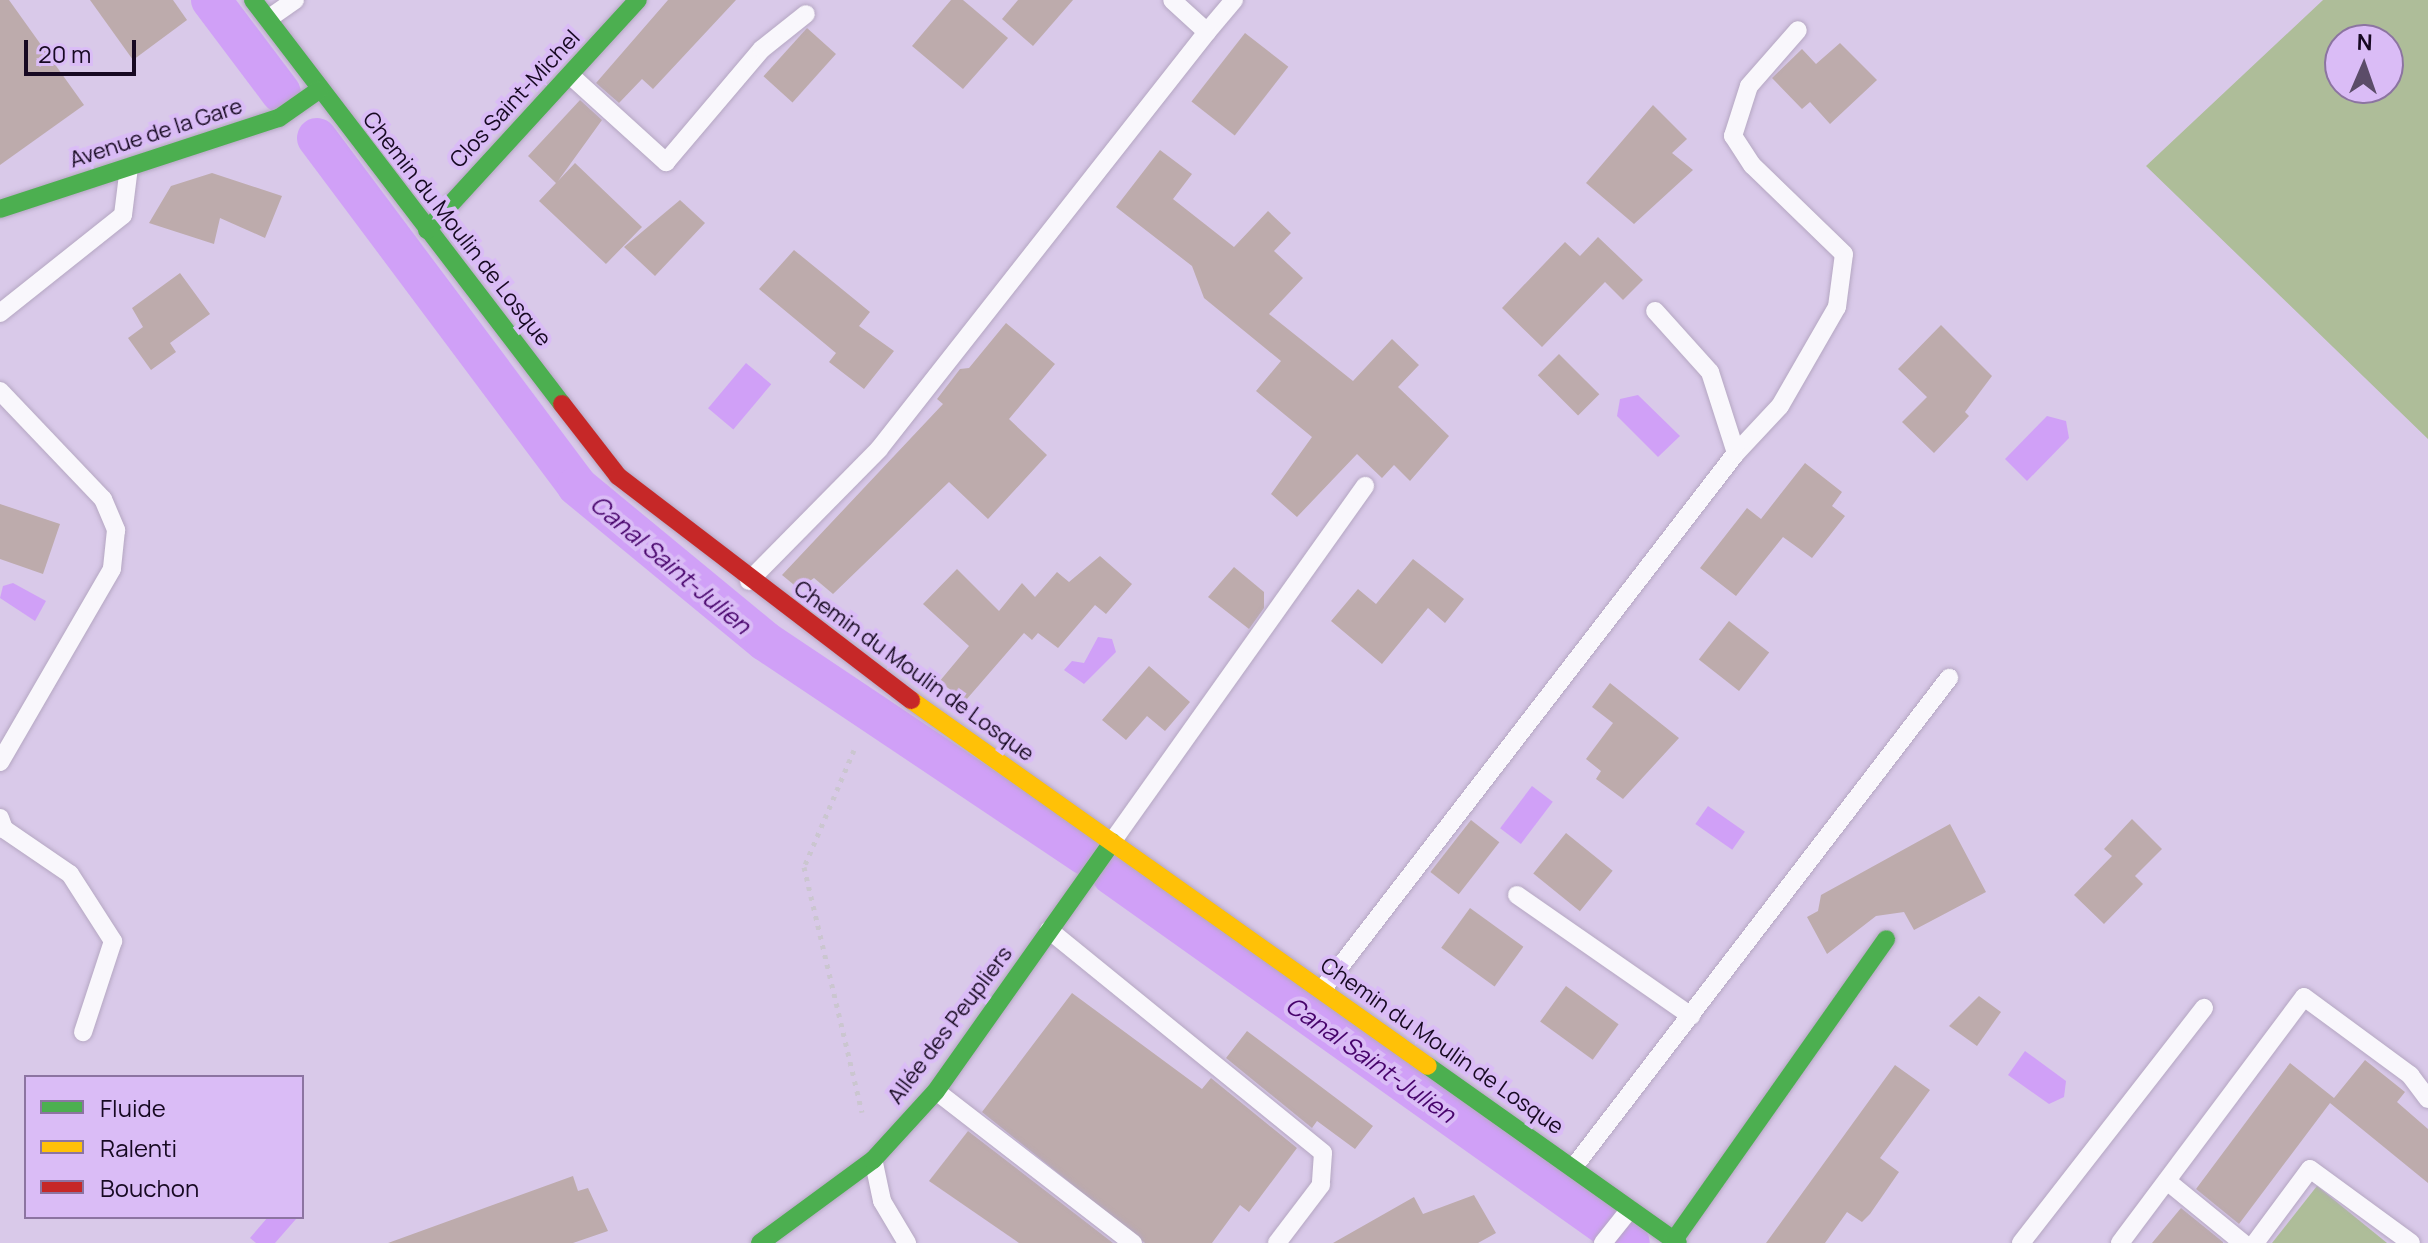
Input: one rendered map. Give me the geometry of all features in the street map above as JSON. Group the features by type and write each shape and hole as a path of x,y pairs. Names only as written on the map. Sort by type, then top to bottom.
{"street":[{"name":"Chemin du Moulin de Losque","path":"253,0 618,476 749,581 1109,847 1321,990 1573,1168 1625,1216 1676,1242"},
{"name":"Clos Saint-Michel","path":"427,230 638,0"},
{"name":"Avenue de la Gare","path":"0,209 279,118 319,90"},
{"name":"Allée des Peupliers","path":"760,1243 873,1160 936,1091 1109,847"},
{"path":"1676,1242 1886,939"}],"lane":[{"path":"268,20 295,0"},
{"path":"1172,0 1207,32"},
{"path":"749,581 879,449 1234,0"},
{"path":"570,75 666,162 762,49 806,14"},
{"path":"1321,990 1736,453 1780,406 1837,307 1844,254 1752,165 1733,136 1749,86 1798,30"},
{"path":"0,313 123,215 129,167"},
{"path":"1655,311 1710,372 1736,453"},
{"path":"0,391 103,499 116,530 112,569 0,762"},
{"path":"1109,847 1365,486"},
{"path":"1573,1168 1949,678"},
{"path":"0,818 70,874 113,941 83,1032"},
{"path":"1517,895 1691,1016"},
{"path":"1049,930 1323,1153 1321,1185 1277,1243"},
{"path":"2120,1243 2304,997 2410,1075 2428,1099"},
{"path":"2021,1243 2204,1008"},
{"path":"936,1091 1133,1243"},
{"path":"873,1160 882,1201 907,1243"},
{"path":"2255,1243 2310,1169 2411,1243"},
{"path":"2167,1181 2243,1243"},
{"path":"1603,1242 1625,1216"}],"path":[{"path":"854,750 804,867 873,1160"}],"green space":[{"path":"2323,0 2428,0 2428,439 2146,166"},
{"path":"2317,1186 2387,1243 2272,1243"}],"shaded area":[{"path":"746,363 771,384 733,429 708,408"},
{"path":"1638,395 1680,436 1658,457 1617,416 1620,399"},
{"path":"2047,416 2066,421 2069,438 2027,481 2005,459"},
{"path":"13,583 46,601 35,621 0,598 3,586"},
{"path":"1098,637 1112,639 1116,652 1084,684 1064,670 1072,661 1084,663"},
{"path":"1532,786 1553,802 1521,844 1500,828"},
{"path":"1708,806 1745,832 1732,850 1695,824"},
{"path":"2025,1051 2066,1081 2064,1097 2049,1104 2008,1075"},
{"path":"266,1219 296,1219 275,1243 256,1243 250,1238"}],"building":[{"path":"0,0 9,0 84,105 0,165"},
{"path":"90,0 173,0 187,20 133,60"},
{"path":"668,0 736,0 653,89 642,79 619,103 596,83"},
{"path":"951,0 963,0 1008,38 963,89 912,46"},
{"path":"1018,0 1073,0 1033,46 1002,19"},
{"path":"807,28 836,54 792,102 764,76"},
{"path":"1245,33 1288,67 1235,135 1191,102"},
{"path":"1840,43 1877,80 1830,124 1810,102 1802,109 1772,78 1802,49 1816,64"},
{"path":"580,100 602,120 558,181 575,163 642,227 606,264 539,201 556,183 528,156"},
{"path":"1653,105 1687,139 1672,153 1693,170 1634,224 1586,183"},
{"path":"1160,150 1192,174 1173,199 1234,247 1268,211 1291,233 1274,251 1303,278 1269,314 1353,381 1392,339 1419,365 1398,387 1449,436 1410,481 1394,465 1382,478 1357,454 1297,517 1271,494 1312,437 1256,391 1281,361 1204,298 1192,266 1116,207"},
{"path":"212,173 282,196 265,238 220,218 214,244 149,223 171,186"},
{"path":"680,200 705,223 655,276 624,247"},
{"path":"1598,237 1643,280 1623,300 1605,282 1542,347 1502,308 1565,242 1580,256"},
{"path":"794,250 870,312 859,326 894,351 864,389 829,362 836,353 759,289"},
{"path":"180,273 210,314 170,343 176,352 151,370 128,338 143,327 132,308"},
{"path":"1006,323 1055,364 1009,419 1047,455 988,519 949,482 833,594 814,578 799,589 782,575 943,404 937,399 960,369 969,368"},
{"path":"1941,325 1992,376 1965,412 1969,416 1934,453 1902,422 1927,397 1898,369"},
{"path":"1559,354 1599,394 1578,416 1538,375"},
{"path":"1805,463 1842,492 1832,506 1845,516 1812,558 1783,537 1736,596 1700,568 1747,508 1761,519"},
{"path":"0,504 60,524 43,574 0,559"},
{"path":"1100,556 1132,584 1106,614 1095,605 1058,648 1038,633 1032,640 1024,633 966,700 939,682 969,646 923,604 957,569 999,611 1022,583 1035,597 1057,572 1069,582"},
{"path":"1413,559 1464,599 1445,623 1428,608 1382,664 1331,621 1358,589 1376,604"},
{"path":"1234,567 1264,592 1264,608 1249,629 1208,597"},
{"path":"1729,621 1769,652 1739,691 1699,660"},
{"path":"1149,666 1190,702 1165,731 1147,716 1126,740 1102,720"},
{"path":"1610,683 1679,738 1623,799 1596,779 1601,771 1586,759 1613,723 1592,707"},
{"path":"2132,819 2162,849 2135,876 2143,884 2104,924 2074,895 2112,856 2104,849"},
{"path":"1471,820 1499,842 1459,894 1430,872"},
{"path":"1950,824 1986,892 1914,930 1904,912 1876,916 1827,954 1807,917 1818,911 1821,895"},
{"path":"1566,833 1613,871 1580,911 1533,873"},
{"path":"1470,908 1523,947 1495,986 1441,948"},
{"path":"1566,986 1619,1024 1593,1060 1540,1022"},
{"path":"1072,993 1202,1089 1211,1078 1297,1148 1249,1212 1240,1205 1212,1243 1145,1243 982,1112"},
{"path":"1979,996 2001,1012 1977,1046 1949,1026"},
{"path":"1247,1031 1373,1126 1355,1149 1317,1121 1312,1128 1226,1058"},
{"path":"2365,1060 2405,1092 2397,1102 2428,1129 2428,1183 2330,1103 2239,1224 2196,1189 2290,1063 2334,1098"},
{"path":"1895,1065 1930,1090 1880,1158 1899,1172 1870,1214 1862,1222 1847,1212 1825,1243 1766,1243"},
{"path":"968,1131 1113,1243 1019,1243 929,1181"},
{"path":"573,1176 578,1191 588,1188 608,1231 573,1243 388,1243"},
{"path":"1474,1195 1496,1233 1478,1243 1333,1243 1414,1197 1423,1214"},
{"path":"2181,1208 2223,1242 2223,1243 2152,1243"}],"waterway":[{"name":"Canal Saint-Julien","path":"211,0 281,93"},
{"name":"Canal Saint-Julien","path":"317,138 577,486 765,641 1086,856"},
{"name":"Canal Saint-Julien","path":"1112,875 1630,1243"}],"traffic: fast":[{"path":"253,0 562,404"},
{"path":"427,230 638,0"},
{"path":"0,209 279,118 319,90"},
{"path":"760,1243 873,1160 936,1091 1112,842"},
{"path":"1674,1240 1886,939"},
{"path":"1428,1066 1678,1243"}],"traffic: slow":[{"path":"911,700 1428,1066"}],"traffic: jam":[{"path":"562,404 618,476 911,700"}]}
